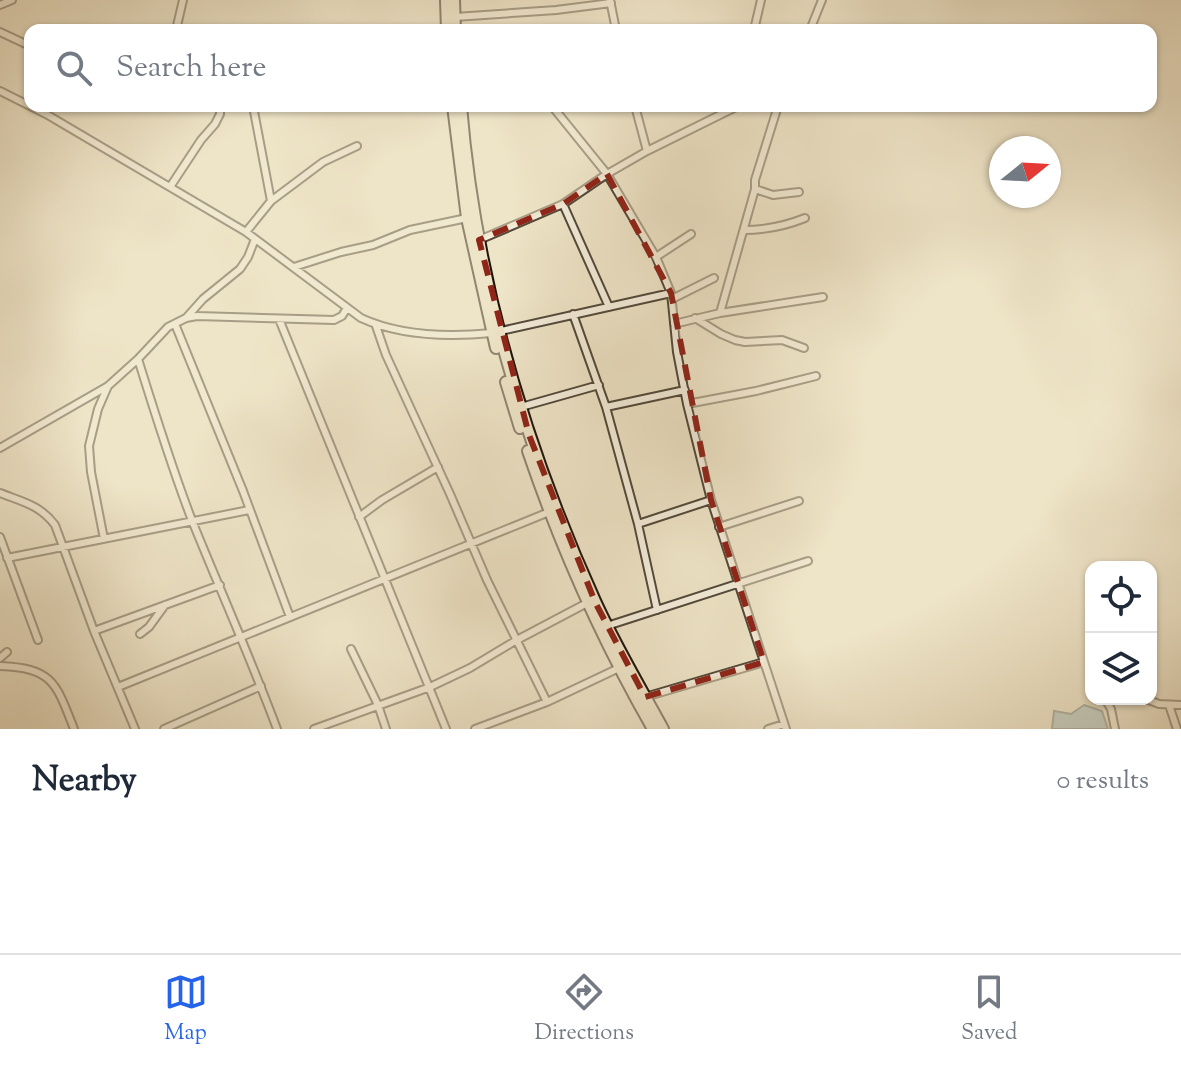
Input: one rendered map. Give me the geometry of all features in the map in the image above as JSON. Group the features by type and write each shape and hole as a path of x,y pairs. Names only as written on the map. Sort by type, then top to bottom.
{"highway":[{"path":"446,0 447,24"},
{"path":"454,0 455,24"},
{"path":"454,112 467,218 514,410 549,512 587,603 650,728"},
{"path":"462,112 465,151 495,332 553,500 607,626 663,729"}],"street":[{"path":"0,5 12,0"},
{"path":"177,24 183,0"},
{"path":"554,0 556,10"},
{"path":"755,24 761,0"},
{"path":"812,24 822,0"},
{"path":"455,17 556,10 611,2 615,24"},
{"path":"0,32 24,43"},
{"path":"0,91 24,103"},
{"path":"42,112 246,232 347,308 376,326 416,332 495,332 671,296 714,278"},
{"path":"170,187 215,124 220,112"},
{"path":"254,112 271,201"},
{"path":"557,112 607,174 656,257 671,296 687,404 711,500 785,726 768,729"},
{"path":"637,112 647,151"},
{"path":"479,240 563,204 647,151 724,112"},
{"path":"720,313 776,112"},
{"path":"246,232 271,201 323,162 357,146"},
{"path":"755,189 773,195 799,192"},
{"path":"563,204 609,307"},
{"path":"294,267 373,245 410,230 467,218"},
{"path":"744,230 761,230 805,218"},
{"path":"656,257 691,234"},
{"path":"0,448 108,386 168,327 186,318 203,299 240,269 255,239"},
{"path":"674,324 720,313 823,297"},
{"path":"186,318 334,320 342,316 347,308"},
{"path":"573,314 606,407 638,524 657,610"},
{"path":"695,318 735,340 782,340 804,348"},
{"path":"279,319 446,729"},
{"path":"175,324 290,617"},
{"path":"376,326 386,355 515,641 547,702"},
{"path":"138,359 193,521 277,729"},
{"path":"687,404 816,376"},
{"path":"521,407 599,385"},
{"path":"104,539 89,446 98,409 108,386"},
{"path":"606,407 685,390"},
{"path":"359,517 438,467"},
{"path":"0,493 38,507 55,525 135,729"},
{"path":"638,524 711,500"},
{"path":"719,527 799,501"},
{"path":"7,558 249,510"},
{"path":"118,687 549,512"},
{"path":"0,537 38,640"},
{"path":"607,626 808,561"},
{"path":"94,631 220,585"},
{"path":"314,729 430,687 587,603"},
{"path":"140,634 165,605"},
{"path":"351,649 386,729"},
{"path":"0,658 7,652"},
{"path":"645,697 764,662"},
{"path":"0,666 26,668 46,677 61,694 74,729"},
{"path":"475,729 547,702 619,668"},
{"path":"164,729 261,686"},
{"path":"1157,703 1181,705"},
{"path":"1109,705 1115,729"},
{"path":"1169,705 1177,729"}],"highlighted area":[{"path":"607,174 671,293 711,500 764,662 645,697 595,602 529,435 479,240 563,204"}],"water":[{"path":"1084,705 1102,711 1108,729 1052,729 1054,711 1071,714"}]}
